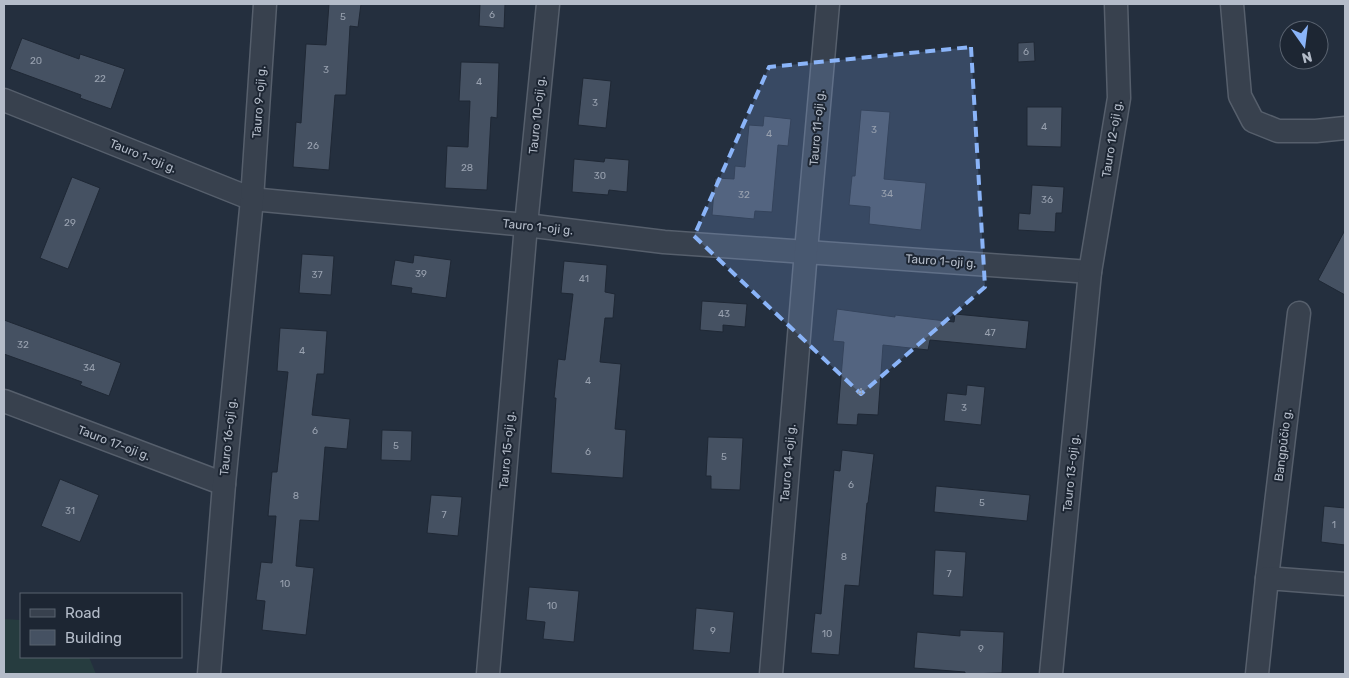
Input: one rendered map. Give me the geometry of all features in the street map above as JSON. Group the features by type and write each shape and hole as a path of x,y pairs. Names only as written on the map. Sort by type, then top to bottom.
{"street":[{"name":"Tauro 9-oji g.","path":"252,199 265,4"},
{"name":"Tauro 10-oji g.","path":"526,225 548,4"},
{"name":"Tauro 11-oji g.","path":"806,251 828,4"},
{"name":"Tauro 12-oji g.","path":"1090,272 1119,98 1116,4"},
{"path":"1232,4 1240,96 1252,121 1278,131 1316,131 1345,128"},
{"name":"Tauro 1-oji g.","path":"4,100 252,199 526,225 664,242 1090,272"},
{"name":"Tauro 16-oji g.","path":"209,674 224,484 252,199"},
{"name":"Tauro 15-oji g.","path":"488,674 526,225"},
{"name":"Tauro 14-oji g.","path":"771,674 806,251"},
{"name":"Tauro 13-oji g.","path":"1051,674 1090,272"},
{"name":"Bangpūčio g.","path":"1257,674 1299,314"},
{"name":"Tauro 17-oji g.","path":"4,401 224,484"},
{"path":"1267,578 1345,584"}],"highlighted area":[{"path":"971,47 985,287 861,394 694,236 769,67"}],"green space":[{"path":"4,619 20,620 20,658 89,658 96,674 4,674"}],"building":[{"path":"329,4 361,4 358,27 350,26 346,95 335,95 329,170 293,167 296,122 301,123 306,44 326,45"},
{"path":"480,4 505,4 504,28 479,26"},
{"path":"22,38 79,59 80,54 125,69 111,109 80,98 81,95 10,69"},
{"path":"1034,42 1035,61 1018,62 1018,43"},
{"path":"461,62 499,63 497,118 491,117 487,190 445,188 447,146 468,147 470,101 459,101"},
{"path":"583,78 611,81 606,128 578,125"},
{"path":"1027,107 1062,107 1061,147 1027,146"},
{"path":"861,110 890,112 884,179 926,183 921,230 869,224 870,207 849,205 852,176 855,176"},
{"path":"764,116 791,119 788,146 778,145 772,212 755,211 754,219 712,215 715,178 734,179 735,166 745,167 749,125 763,126"},
{"path":"605,158 629,160 627,192 609,190 608,195 572,192 574,159 604,162"},
{"path":"72,177 100,188 68,269 40,258"},
{"path":"1032,185 1064,187 1062,213 1056,213 1055,232 1018,230 1019,213 1030,214"},
{"path":"1345,230 1345,295 1318,280"},
{"path":"302,254 334,256 331,295 299,293"},
{"path":"414,255 451,260 446,298 411,293 412,288 391,285 395,260 413,263"},
{"path":"564,261 607,265 605,292 615,294 613,318 605,318 600,362 621,364 615,429 626,430 623,478 551,473 556,398 554,398 558,359 565,360 573,294 561,293"},
{"path":"702,301 747,304 745,327 723,325 723,332 700,330"},
{"path":"837,309 895,317 895,315 954,322 955,314 1029,321 1026,349 930,340 928,350 883,345 878,415 858,414 857,425 837,424 844,342 833,341"},
{"path":"4,320 121,363 109,396 80,385 82,382 4,354"},
{"path":"280,328 327,331 324,374 317,374 312,415 350,419 347,449 325,447 319,521 300,520 296,566 314,568 306,635 262,630 265,601 256,600 261,562 272,563 276,516 268,516 272,472 277,472 288,372 277,371"},
{"path":"967,385 985,387 981,425 944,421 947,393 966,395"},
{"path":"382,430 412,431 411,461 381,460"},
{"path":"708,437 743,438 740,490 711,489 711,476 706,476"},
{"path":"842,450 874,454 859,586 845,585 839,655 811,653 815,613 821,614 834,470 840,471"},
{"path":"60,479 99,495 80,542 41,526"},
{"path":"936,486 1030,495 1027,521 934,512"},
{"path":"431,495 462,497 458,536 427,533"},
{"path":"1324,506 1345,508 1345,545 1321,542"},
{"path":"935,550 966,552 963,597 933,595"},
{"path":"529,587 579,591 574,642 543,639 545,622 526,620"},
{"path":"696,608 734,612 730,653 693,650"},
{"path":"960,630 1004,632 1002,673 965,674 965,672 914,668 917,632 960,636"}]}
